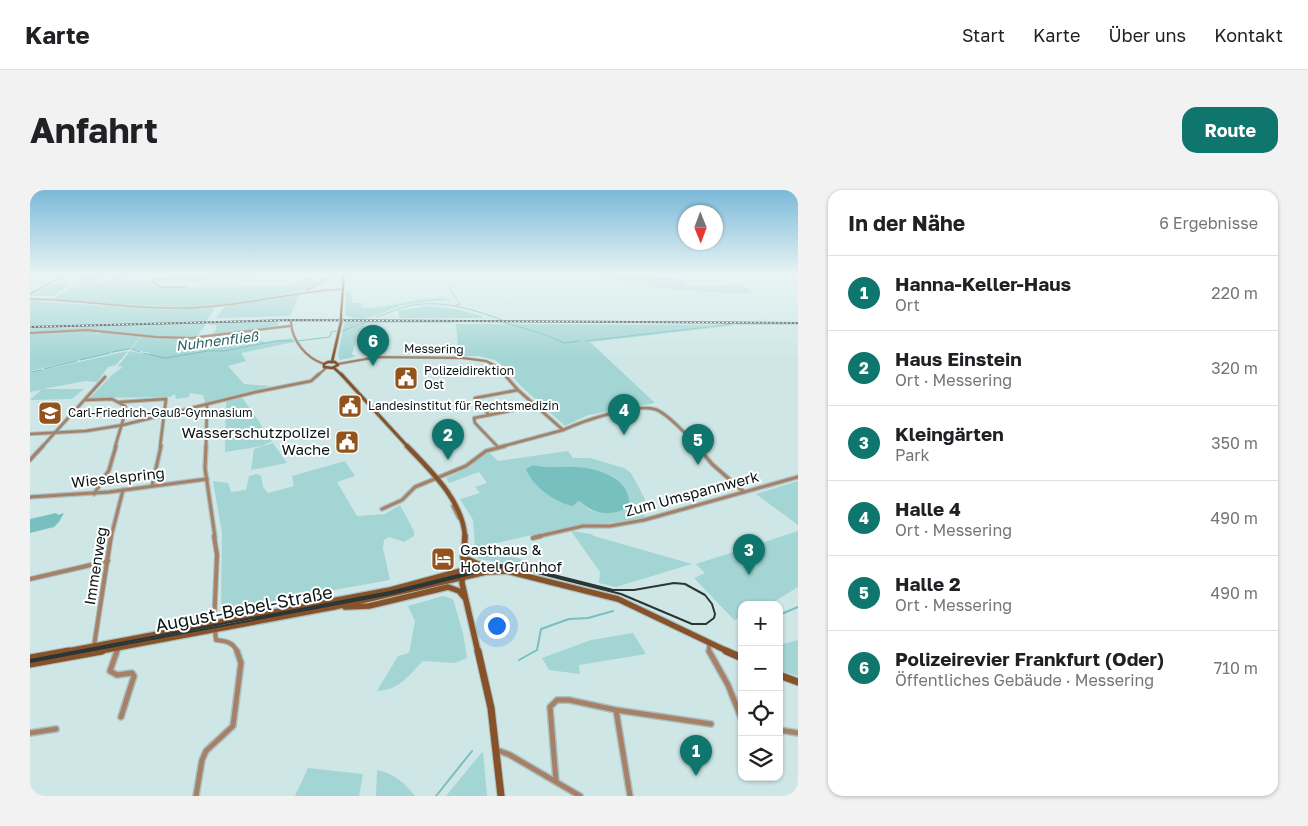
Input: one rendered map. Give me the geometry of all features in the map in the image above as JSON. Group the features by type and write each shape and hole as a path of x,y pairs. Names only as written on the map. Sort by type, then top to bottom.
{"main road":[{"path":"325,366 332,362 341,322 342,302"},
{"path":"332,362 338,364 334,368"},
{"path":"325,366 334,368 435,478 458,510 464,526 465,539 461,570 465,598 491,708 501,796"},
{"path":"463,557 483,565 510,570 618,599 738,656"},
{"name":"August-Bebel-Straße","path":"30,664 118,648 390,590 483,565"},
{"name":"August-Bebel-Straße","path":"30,658 334,607 486,572 510,570"},
{"path":"334,607 369,606 448,587 459,591 465,598"},
{"path":"783,676 798,682"}],"street":[{"path":"75,302 154,308 192,308 244,302"},
{"path":"30,434 86,431 123,425 311,380 325,366 295,342 290,326 291,322"},
{"path":"30,333 87,330 156,337 191,338 290,326"},
{"name":"Messering","path":"338,364 377,357 478,359 498,367 518,390 563,430"},
{"path":"30,460 106,377"},
{"path":"490,415 475,398 518,390"},
{"path":"85,400 112,399 120,402 125,406 126,410 109,470 94,494"},
{"path":"120,402 164,399 165,415 160,456 152,486"},
{"path":"196,796 202,760 206,751 232,726 241,663 236,648 228,642 216,640 214,635 217,555 208,478 205,468 207,404"},
{"path":"499,447 473,420 474,418 536,406"},
{"path":"382,509 402,500 415,487 466,466 481,454 499,447 563,430 592,418 651,407 687,434 712,464 744,492"},
{"name":"Zum Umspannwerk","path":"533,538 583,526 610,526 644,520 798,476"},
{"name":"Wieselspring","path":"30,497 94,494 208,478"},
{"name":"Immenweg","path":"94,646 112,533 123,490"},
{"path":"30,579 108,561"},
{"path":"710,644 709,653 728,686 738,710"},
{"path":"118,648 110,671 117,675 132,673 134,676 121,717"},
{"path":"556,781 550,707 557,700 569,700 616,710 711,724"},
{"path":"616,710 630,796"},
{"path":"30,733 56,729"},
{"path":"783,731 798,733"},
{"path":"496,750 510,755 580,796"}],"shaded area":[{"path":"30,302 172,310 215,308 205,321 30,326"},
{"path":"91,302 239,302 191,308"},
{"path":"250,302 296,302 290,316 216,318 224,307"},
{"path":"346,302 360,303 362,308 373,308 407,302 421,302 398,307 368,318 353,318 345,315"},
{"path":"429,306 456,309 481,316 482,318 399,318 397,311"},
{"path":"278,321 276,322 279,323 278,327 211,335 216,330 216,325 210,325 212,322"},
{"path":"345,321 455,323 368,323 365,324 364,329 358,332 352,355 355,355 354,357 340,360 338,355"},
{"path":"207,323 196,337 157,337 89,329 30,332 30,328"},
{"path":"456,324 738,325 590,342 655,403 588,415 565,426 495,360 478,356 459,356"},
{"path":"97,331 95,334 108,332 141,336 130,349 30,371 30,333"},
{"path":"251,332 253,338 265,342 292,338 294,342 241,353 246,361 228,366 244,384 271,386 205,403 203,395 190,393 189,397 176,399 175,394 170,397 90,398 112,375 123,367 118,366 130,351 149,355 150,353 131,349 142,336 196,339 190,350 232,343 232,336 235,334"},
{"path":"128,351 116,365 108,367 97,382 85,381 43,389 84,389 72,399 30,400 41,390 30,392 30,373"},
{"path":"242,397 272,441 262,446 225,452 226,401"},
{"path":"273,443 287,463 251,470 254,449"},
{"path":"568,451 573,458 590,458 624,468 631,473 646,501 644,518 608,523 580,524 475,548 473,520 460,499 480,493 475,487 487,483 479,472 449,483 446,478 470,467 489,452 498,461","holes":["533,465 544,468 599,512 589,510"]},
{"path":"345,461 355,476 337,482 357,516 385,514 400,505 414,531 414,536 404,542 389,537 384,540 383,548 390,580 221,610 222,533 213,481 228,483 231,492 246,490 249,476 257,474 261,476 263,487 268,493 294,486 292,476"},
{"path":"533,465 585,468 603,473 619,482 625,489 629,506 617,512 604,513 592,510 578,501 573,506 566,504 545,493 533,482 526,469"},
{"path":"798,481 798,525 756,494"},
{"path":"56,513 58,515 64,513 54,527 30,533 30,519"},
{"path":"571,531 591,534 692,564 616,587 599,583 600,572"},
{"path":"798,531 798,587 775,601 738,601 738,618 734,620 694,578 705,573 696,564"},
{"path":"481,551 513,557 530,563 529,566 478,559 474,554"},
{"path":"443,596 453,599 463,633 467,658 455,663 423,661 398,685 377,691 398,656 409,653 415,621 408,606"},
{"path":"633,633 646,654 579,665 580,674 549,670 542,658 591,640"},
{"path":"798,640 798,676 783,672 783,644"},
{"path":"483,751 487,796 446,796"},
{"path":"308,768 363,774 359,796 295,796"},
{"path":"377,770 398,779 415,796 376,796"}],"waterway":[{"name":"Nuhnenfließ","path":"454,306 460,304 459,302"},
{"name":"Nuhnenfließ","path":"377,317 409,306 436,304 470,310 502,320"},
{"name":"Nuhnenfließ","path":"342,331 369,321"},
{"name":"Nuhnenfließ","path":"503,322 543,334 564,343 579,341"},
{"name":"Nuhnenfließ","path":"713,326 733,324"},
{"name":"Nuhnenfließ","path":"737,324 798,324"},
{"name":"Nuhnenfließ","path":"585,341 708,327"},
{"name":"Nuhnenfließ","path":"297,341 330,337 331,332 336,331"},
{"name":"Nuhnenfließ","path":"143,353 165,358 208,351 224,351 277,341 294,341"},
{"name":"Nuhnenfließ","path":"112,352 129,349"},
{"name":"Nuhnenfließ","path":"131,349 140,352"},
{"name":"Nuhnenfließ","path":"80,360 110,353"},
{"name":"Nuhnenfließ","path":"44,369 77,361"},
{"name":"Nuhnenfließ","path":"30,372 42,370"},
{"path":"783,613 798,607"},
{"path":"519,660 537,650 541,629 569,619 588,618 613,611"},
{"path":"436,796 472,751"}],"tram line":[{"path":"30,660 390,592 499,565 518,566 613,590 634,590 674,583 685,584 705,595 712,604 715,614 714,618 706,624 692,624 621,594 522,569 499,567 391,594 30,662"}],"railway":[{"path":"30,327 290,320 798,323"}],"place":[{"name":"Polizeirevier Frankfurt (Oder)","path":"373,366"},
{"name":"Polizeidirektion Ost","path":"406,378"},
{"name":"Landesinstitut für Rechtsmedizin","path":"350,406"},
{"name":"Carl-Friedrich-Gauß-Gymnasium","path":"50,413"},
{"name":"Halle 4","path":"624,435"},
{"name":"Wasserschutzpolizei Wache","path":"347,442"},
{"name":"Haus Einstein","path":"448,460"},
{"name":"Halle 2","path":"698,465"},
{"name":"Gasthaus & Hotel Grünhof","path":"443,559"},
{"name":"Kleingärten","path":"749,575"},
{"name":"Hanna-Keller-Haus","path":"696,776"}]}
